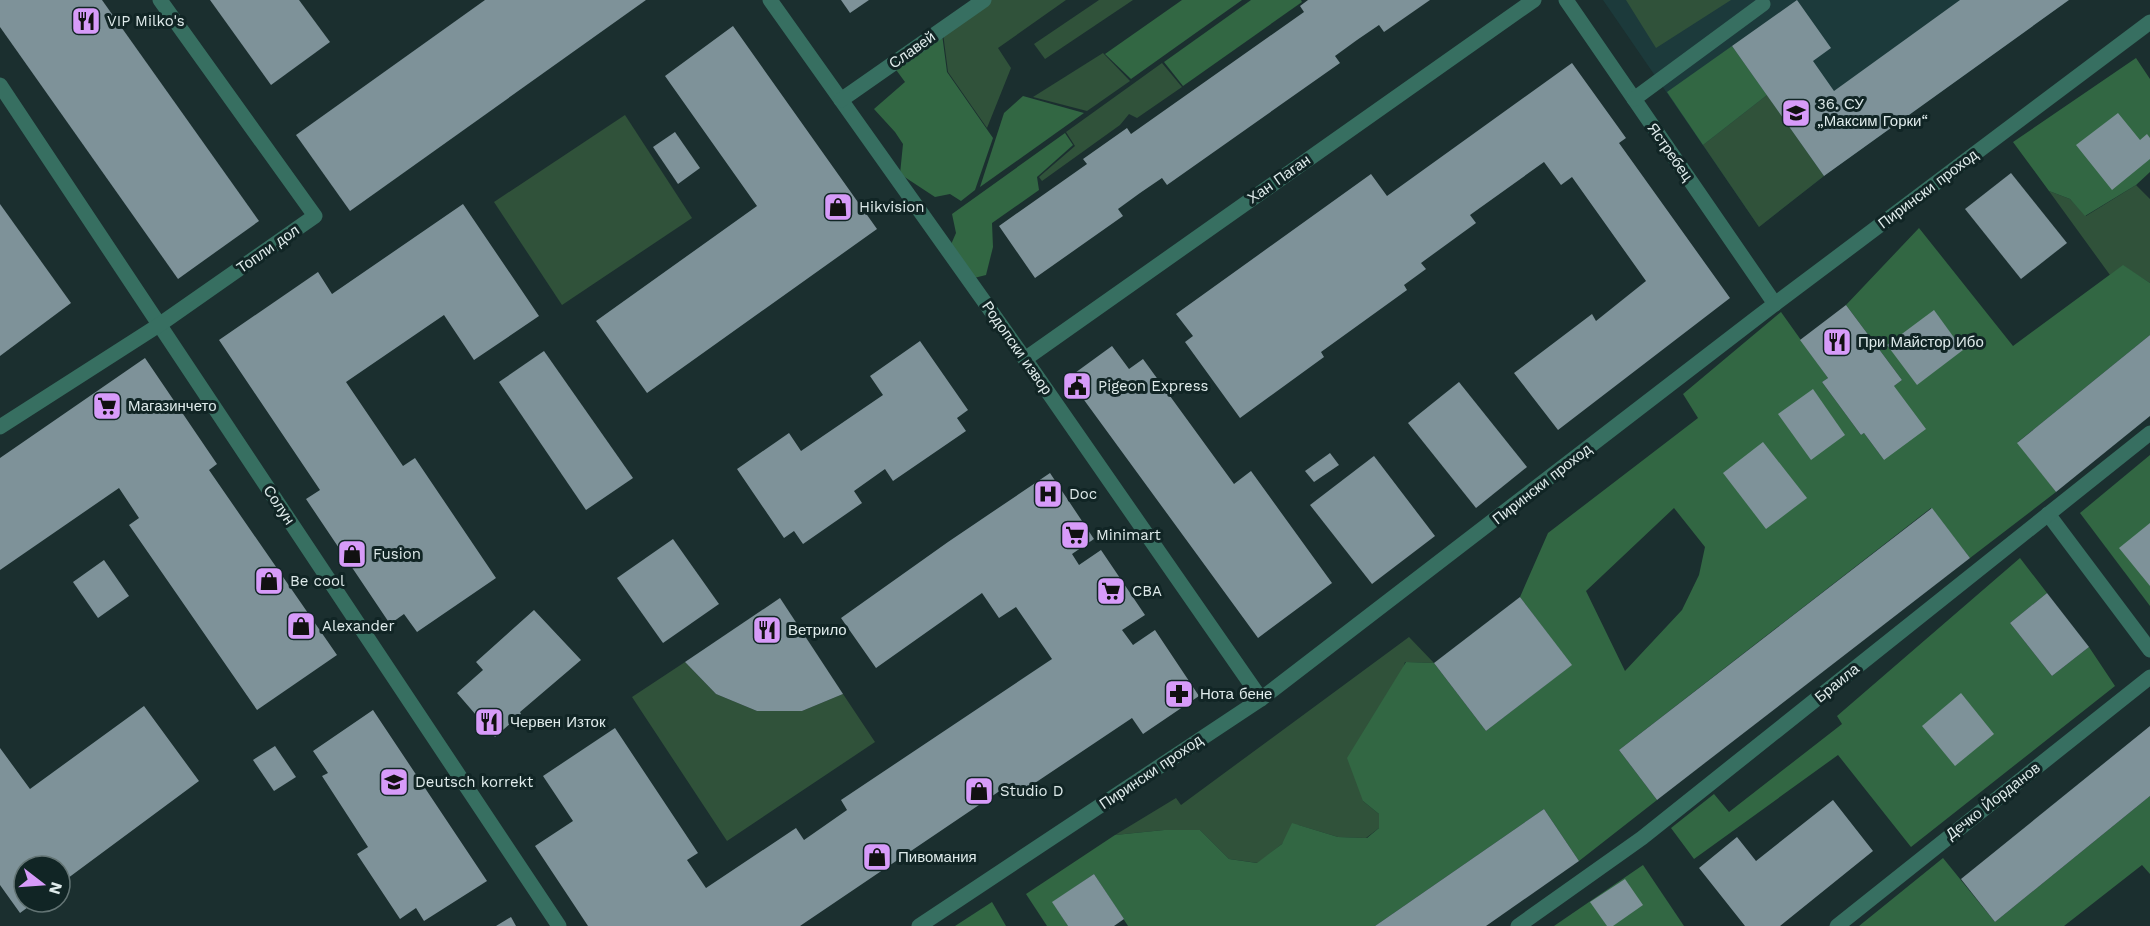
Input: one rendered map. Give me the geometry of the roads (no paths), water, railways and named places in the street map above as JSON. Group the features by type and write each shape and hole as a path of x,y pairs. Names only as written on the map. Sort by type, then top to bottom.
{"street":[{"name":"Топли дол","path":"0,427 159,325 315,216 160,0"},
{"name":"Родопски извор","path":"771,0 1025,359 1261,699"},
{"name":"Славей","path":"841,100 984,0"},
{"name":"Хан Паган","path":"1025,359 1534,0"},
{"name":"Ястребец","path":"1566,0 1775,304"},
{"path":"1634,99 1763,4"},
{"name":"Пирински проход","path":"919,926 1261,699 1775,304 2150,22"},
{"name":"Солун","path":"0,85 559,926"},
{"name":"Браила","path":"1518,926 1642,838 2150,433"},
{"path":"2048,514 2150,650"},
{"name":"Дечко Йорданов","path":"1837,926 2150,677"}],"place":[{"name":"VIP Milko's","path":"86,21"},
{"name":"36. СУ „Максим Горки“","path":"1796,113"},
{"name":"Hikvision","path":"838,207"},
{"name":"При Майстор Ибо","path":"1837,342"},
{"name":"Pigeon Express","path":"1077,386"},
{"name":"Магазинчето","path":"107,406"},
{"name":"Doc","path":"1048,494"},
{"name":"Minimart","path":"1075,535"},
{"name":"Fusion","path":"352,554"},
{"name":"Be cool","path":"269,581"},
{"name":"CBA","path":"1111,591"},
{"name":"Alexander","path":"301,626"},
{"name":"Ветрило","path":"767,630"},
{"name":"Нота бене","path":"1179,694"},
{"name":"Червен Изток","path":"489,722"},
{"name":"Deutsch korrekt","path":"394,782"},
{"name":"Studio D","path":"979,791"},
{"name":"Пивомания","path":"877,857"}]}
